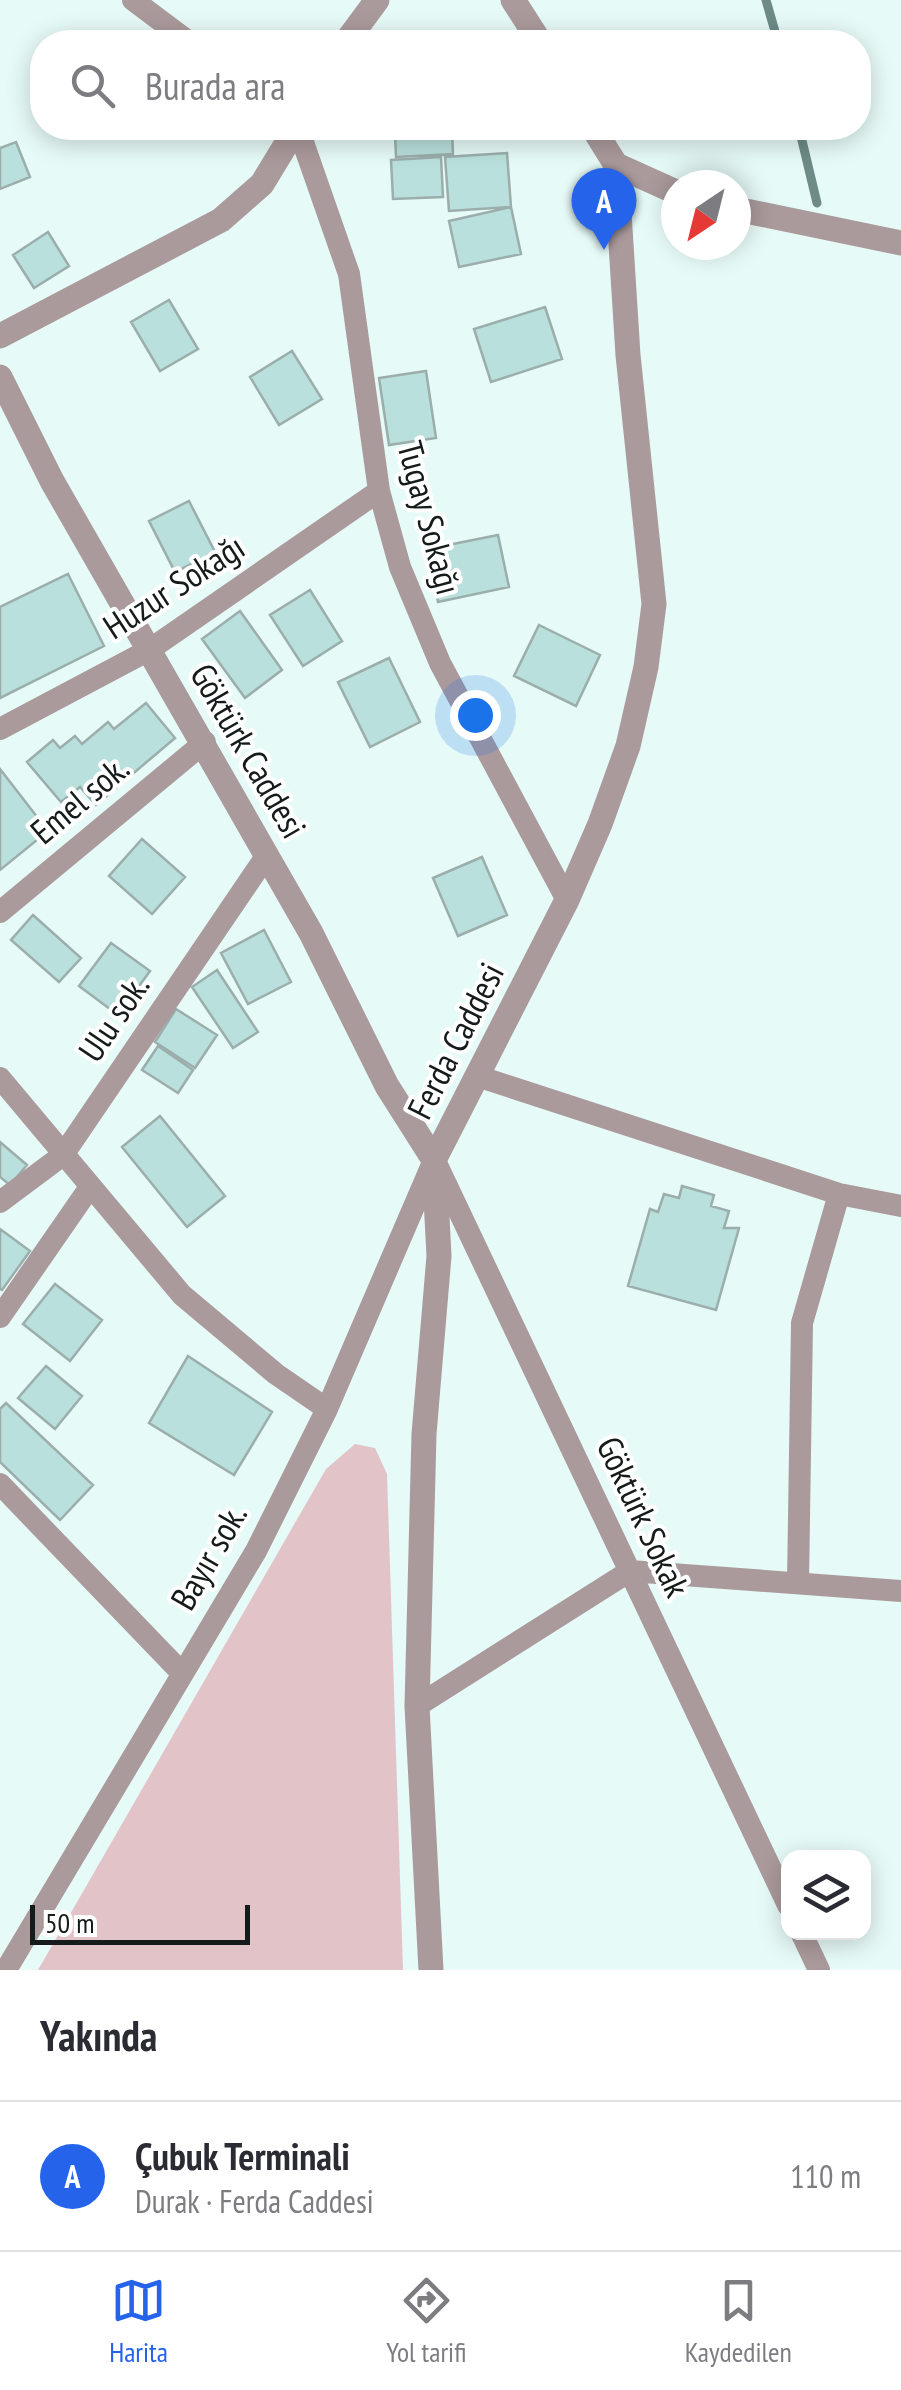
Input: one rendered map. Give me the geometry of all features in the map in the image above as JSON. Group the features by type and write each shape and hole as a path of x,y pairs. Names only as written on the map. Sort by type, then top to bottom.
{"street":[{"path":"133,0 173,30"},
{"path":"355,30 377,0"},
{"path":"513,0 532,30"},
{"path":"0,336 221,220 262,184 290,140"},
{"name":"Tugay Sokağı","path":"301,140 348,274 379,491 417,614 567,900"},
{"path":"600,140 616,165 661,185"},
{"name":"Ferda Caddesi","path":"431,1970 417,1706 424,1434 439,1256 434,1160 567,900 628,746 646,668 654,604 646,495 628,355 616,165"},
{"path":"751,211 901,243"},
{"name":"Göktürk Caddesi","path":"0,377 52,481 267,855 387,1086 434,1160"},
{"name":"Huzur Sokağı","path":"0,730 149,650 379,491"},
{"name":"Emel sok.","path":"0,912 204,742"},
{"name":"Ulu sok.","path":"0,1202 63,1155 267,855"},
{"path":"477,1076 840,1194 901,1206"},
{"path":"0,1078 157,1267 210,1320 327,1409"},
{"name":"Bayır sok.","path":"6,1970 137,1756 180,1672 256,1551 327,1409 434,1160"},
{"name":"Göktürk Sokak","path":"434,1160 781,1890"},
{"path":"0,1317 90,1188"},
{"path":"798,1583 802,1323 840,1194"},
{"path":"0,1484 180,1672"},
{"path":"417,1706 630,1571 901,1590"},
{"path":"806,1940 819,1970"}],"shaded area":[{"path":"355,1444 375,1448 387,1474 403,1970 38,1970 326,1469"}],"building":[{"path":"395,140 452,140 453,154 396,157"},
{"path":"16,142 30,177 0,189 0,148"},
{"path":"507,153 511,207 449,211 445,157"},
{"path":"441,157 443,197 393,199 391,160"},
{"path":"511,207 521,254 459,267 449,221"},
{"path":"48,232 69,266 34,288 13,255"},
{"path":"169,300 198,349 160,371 131,322"},
{"path":"545,307 562,359 491,382 474,329"},
{"path":"292,351 322,399 279,425 250,377"},
{"path":"426,371 436,438 389,445 379,378"},
{"path":"189,501 215,552 175,572 149,521"},
{"path":"498,535 509,587 438,602 428,549"},
{"path":"68,574 104,646 0,698 0,607"},
{"path":"310,590 342,641 303,666 270,615"},
{"path":"240,611 282,670 245,698 202,639"},
{"path":"539,625 600,655 576,706 514,676"},
{"path":"389,658 420,722 370,747 338,682"},
{"path":"146,703 175,738 96,805 80,787 61,802 27,762 53,740 60,748 75,736 82,744 108,722 114,729"},
{"path":"0,769 48,831 0,870"},
{"path":"142,839 185,877 152,914 109,876"},
{"path":"482,857 507,915 458,936 433,878"},
{"path":"33,915 81,958 59,982 11,940"},
{"path":"264,930 291,982 248,1004 221,953"},
{"path":"111,943 150,971 118,1015 79,986"},
{"path":"217,970 258,1032 233,1048 192,987"},
{"path":"176,1009 217,1035 195,1068 155,1042"},
{"path":"158,1046 193,1070 178,1093 142,1070"},
{"path":"160,1116 225,1196 187,1227 122,1147"},
{"path":"0,1142 27,1165 10,1185 0,1177"},
{"path":"682,1186 714,1195 711,1206 729,1211 724,1228 739,1228 716,1310 628,1286 650,1209 658,1212 664,1194 679,1198"},
{"path":"0,1229 30,1251 2,1290 0,1289"},
{"path":"55,1284 102,1320 70,1361 23,1324"},
{"path":"188,1356 272,1412 234,1475 149,1423"},
{"path":"46,1366 82,1396 55,1429 18,1398"},
{"path":"6,1403 93,1485 60,1520 0,1462 0,1409"}],"waterway":[{"path":"766,0 775,30"},
{"path":"802,140 817,203"}],"place":[{"name":"Çubuk Terminali","path":"604,250"}]}
